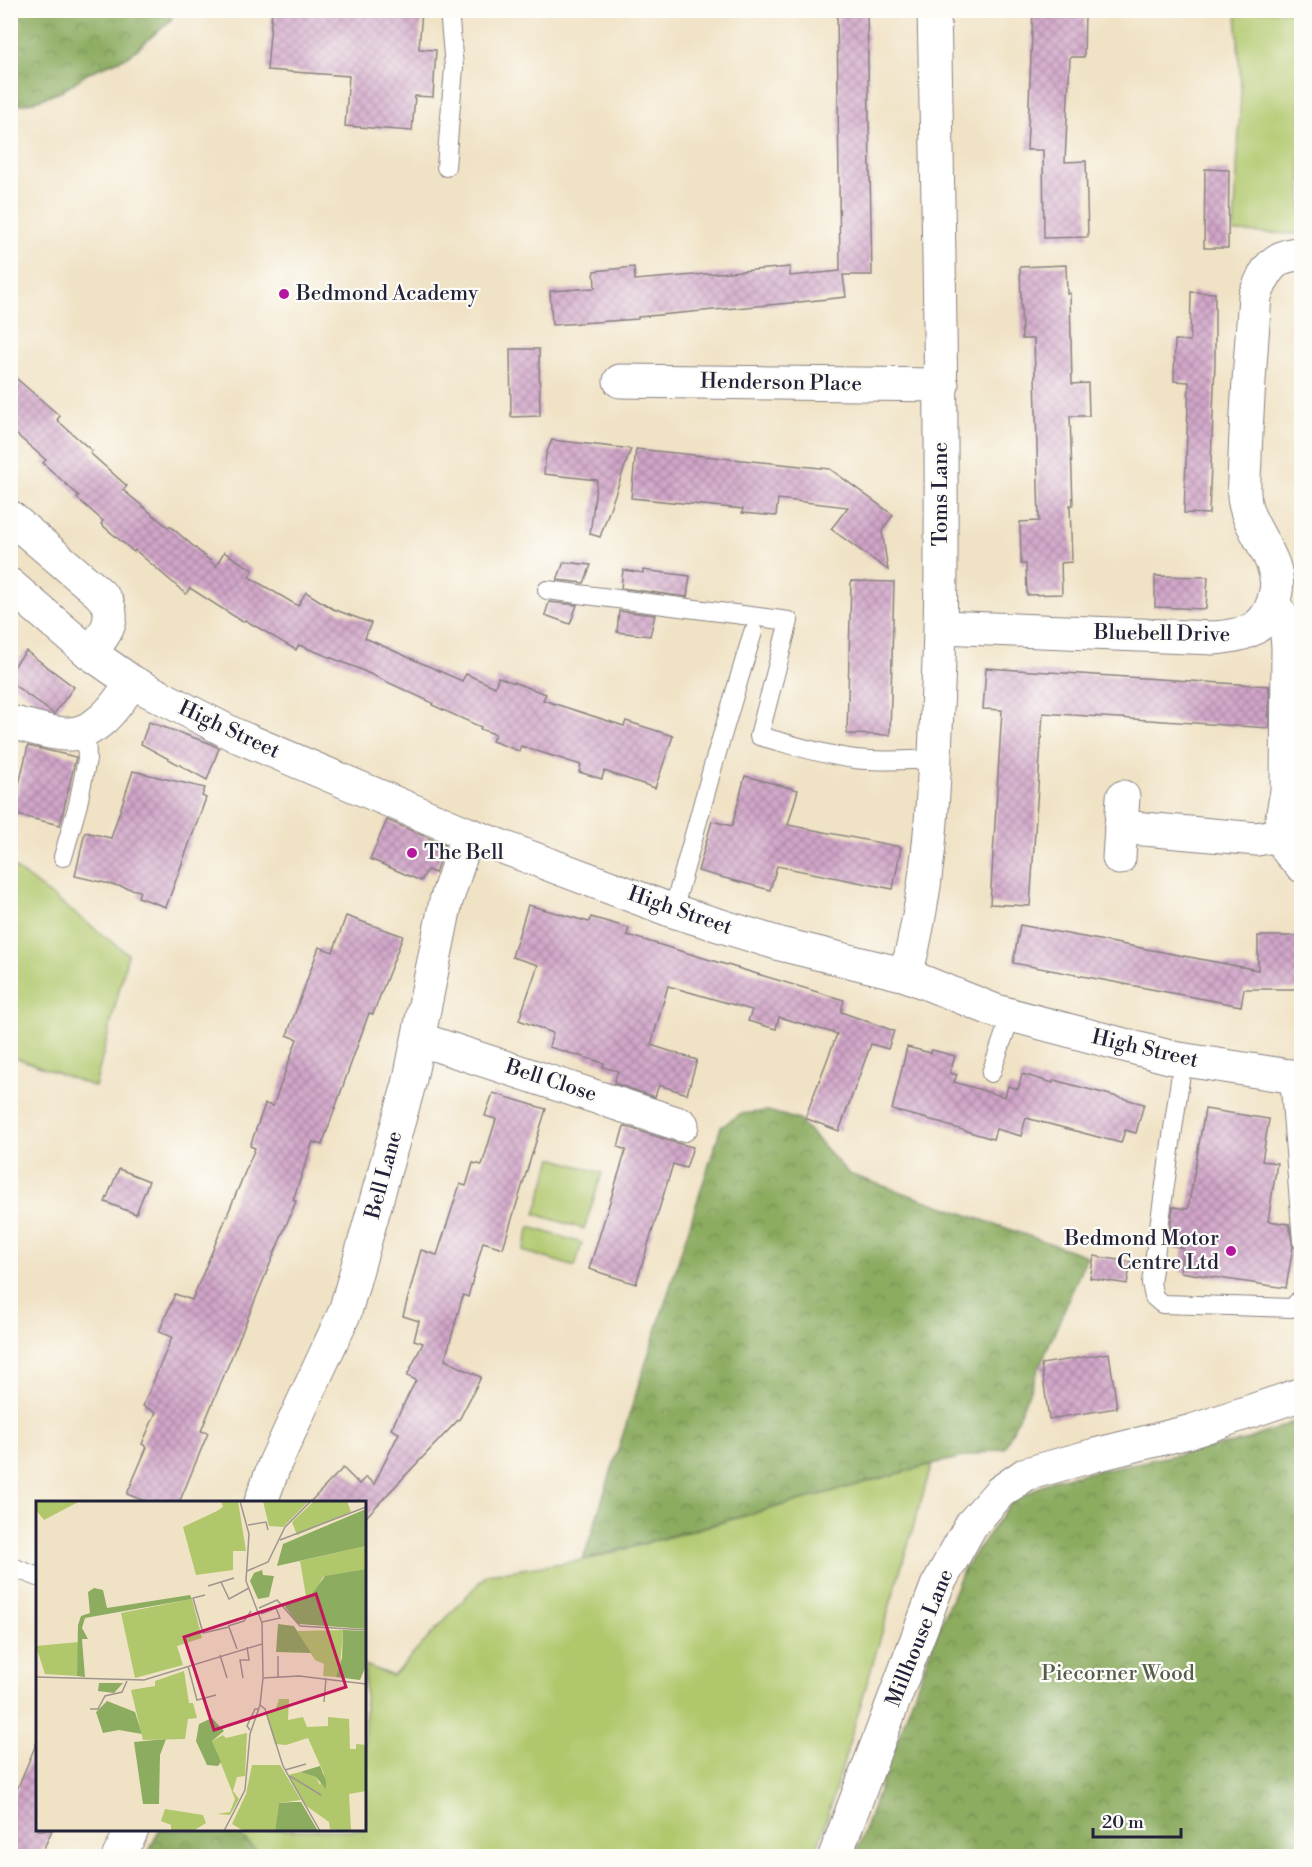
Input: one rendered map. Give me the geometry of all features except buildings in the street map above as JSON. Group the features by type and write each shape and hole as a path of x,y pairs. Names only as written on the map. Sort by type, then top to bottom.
{"street":[{"name":"Toms Lane","path":"906,975 917,935 926,879 933,803 941,627 942,385 934,10"},
{"path":"1302,254 1293,254 1274,261 1262,278 1255,296 1244,494 1246,510 1276,575 1273,604 1280,611 1287,627 1295,754 1279,834 1289,852 1302,866"},
{"name":"Henderson Place","path":"620,381 942,385"},
{"path":"10,517 99,593 108,605 110,623 105,634 90,653"},
{"name":"High Street","path":"10,585 90,653 132,682 236,735 468,834 673,911 780,944 906,975 984,1007 1011,1015 1183,1059 1295,1076"},
{"name":"Bluebell Drive","path":"941,627 1214,638 1239,636 1253,631 1263,621 1273,604"},
{"path":"10,722 68,734 86,730 101,721 114,709 132,682"},
{"path":"1121,827 1257,839 1279,834"},
{"name":"Bell Lane","path":"262,1501 275,1463 345,1311 409,1084 446,902 468,834"},
{"name":"Bell Close","path":"419,1039 682,1125"},
{"name":"Millhouse Lane","path":"835,1857 937,1586 971,1525 1000,1492 1026,1474 1192,1431 1302,1394"},
{"path":"119,1857 132,1831"}],"lane":[{"path":"447,167 454,67 449,10"},
{"path":"547,590 789,621 759,736 856,759 935,759"},
{"path":"673,911 712,766 753,632"},
{"path":"63,857 78,804 87,759 86,730"},
{"path":"991,1073 1011,1015"},
{"path":"1183,1059 1151,1283 1154,1297 1162,1304 1292,1308 1302,1297"},
{"path":"1295,1076 1302,1240"},
{"path":"10,1566 36,1576"}],"green space":[{"path":"11,10 173,11 171,20 129,56 90,72 62,91 33,102 11,106"},
{"path":"1236,11 1301,11 1301,234 1234,232 1241,90"},
{"path":"11,865 128,954 95,1087 11,1056"},
{"path":"768,1111 799,1120 849,1174 1087,1256 1005,1448 932,1464 583,1560 721,1127 740,1114"},
{"path":"552,1158 602,1173 584,1229 535,1214"},
{"path":"530,1227 582,1243 575,1267 523,1251"},
{"name":"Piecorner Wood","path":"1301,1419 1301,1856 855,1856 932,1645 964,1568 1010,1504 1052,1480 1244,1441"},
{"path":"932,1464 814,1856 263,1856 234,1831 366,1831 366,1665 393,1676 487,1574 590,1559"},
{"path":"159,1831 234,1831 263,1856 147,1856"}],"place":[{"name":"Bedmond Academy","path":"284,294"},
{"name":"The Bell","path":"412,853"},
{"name":"Bedmond Motor Centre Ltd","path":"1231,1251"}]}
